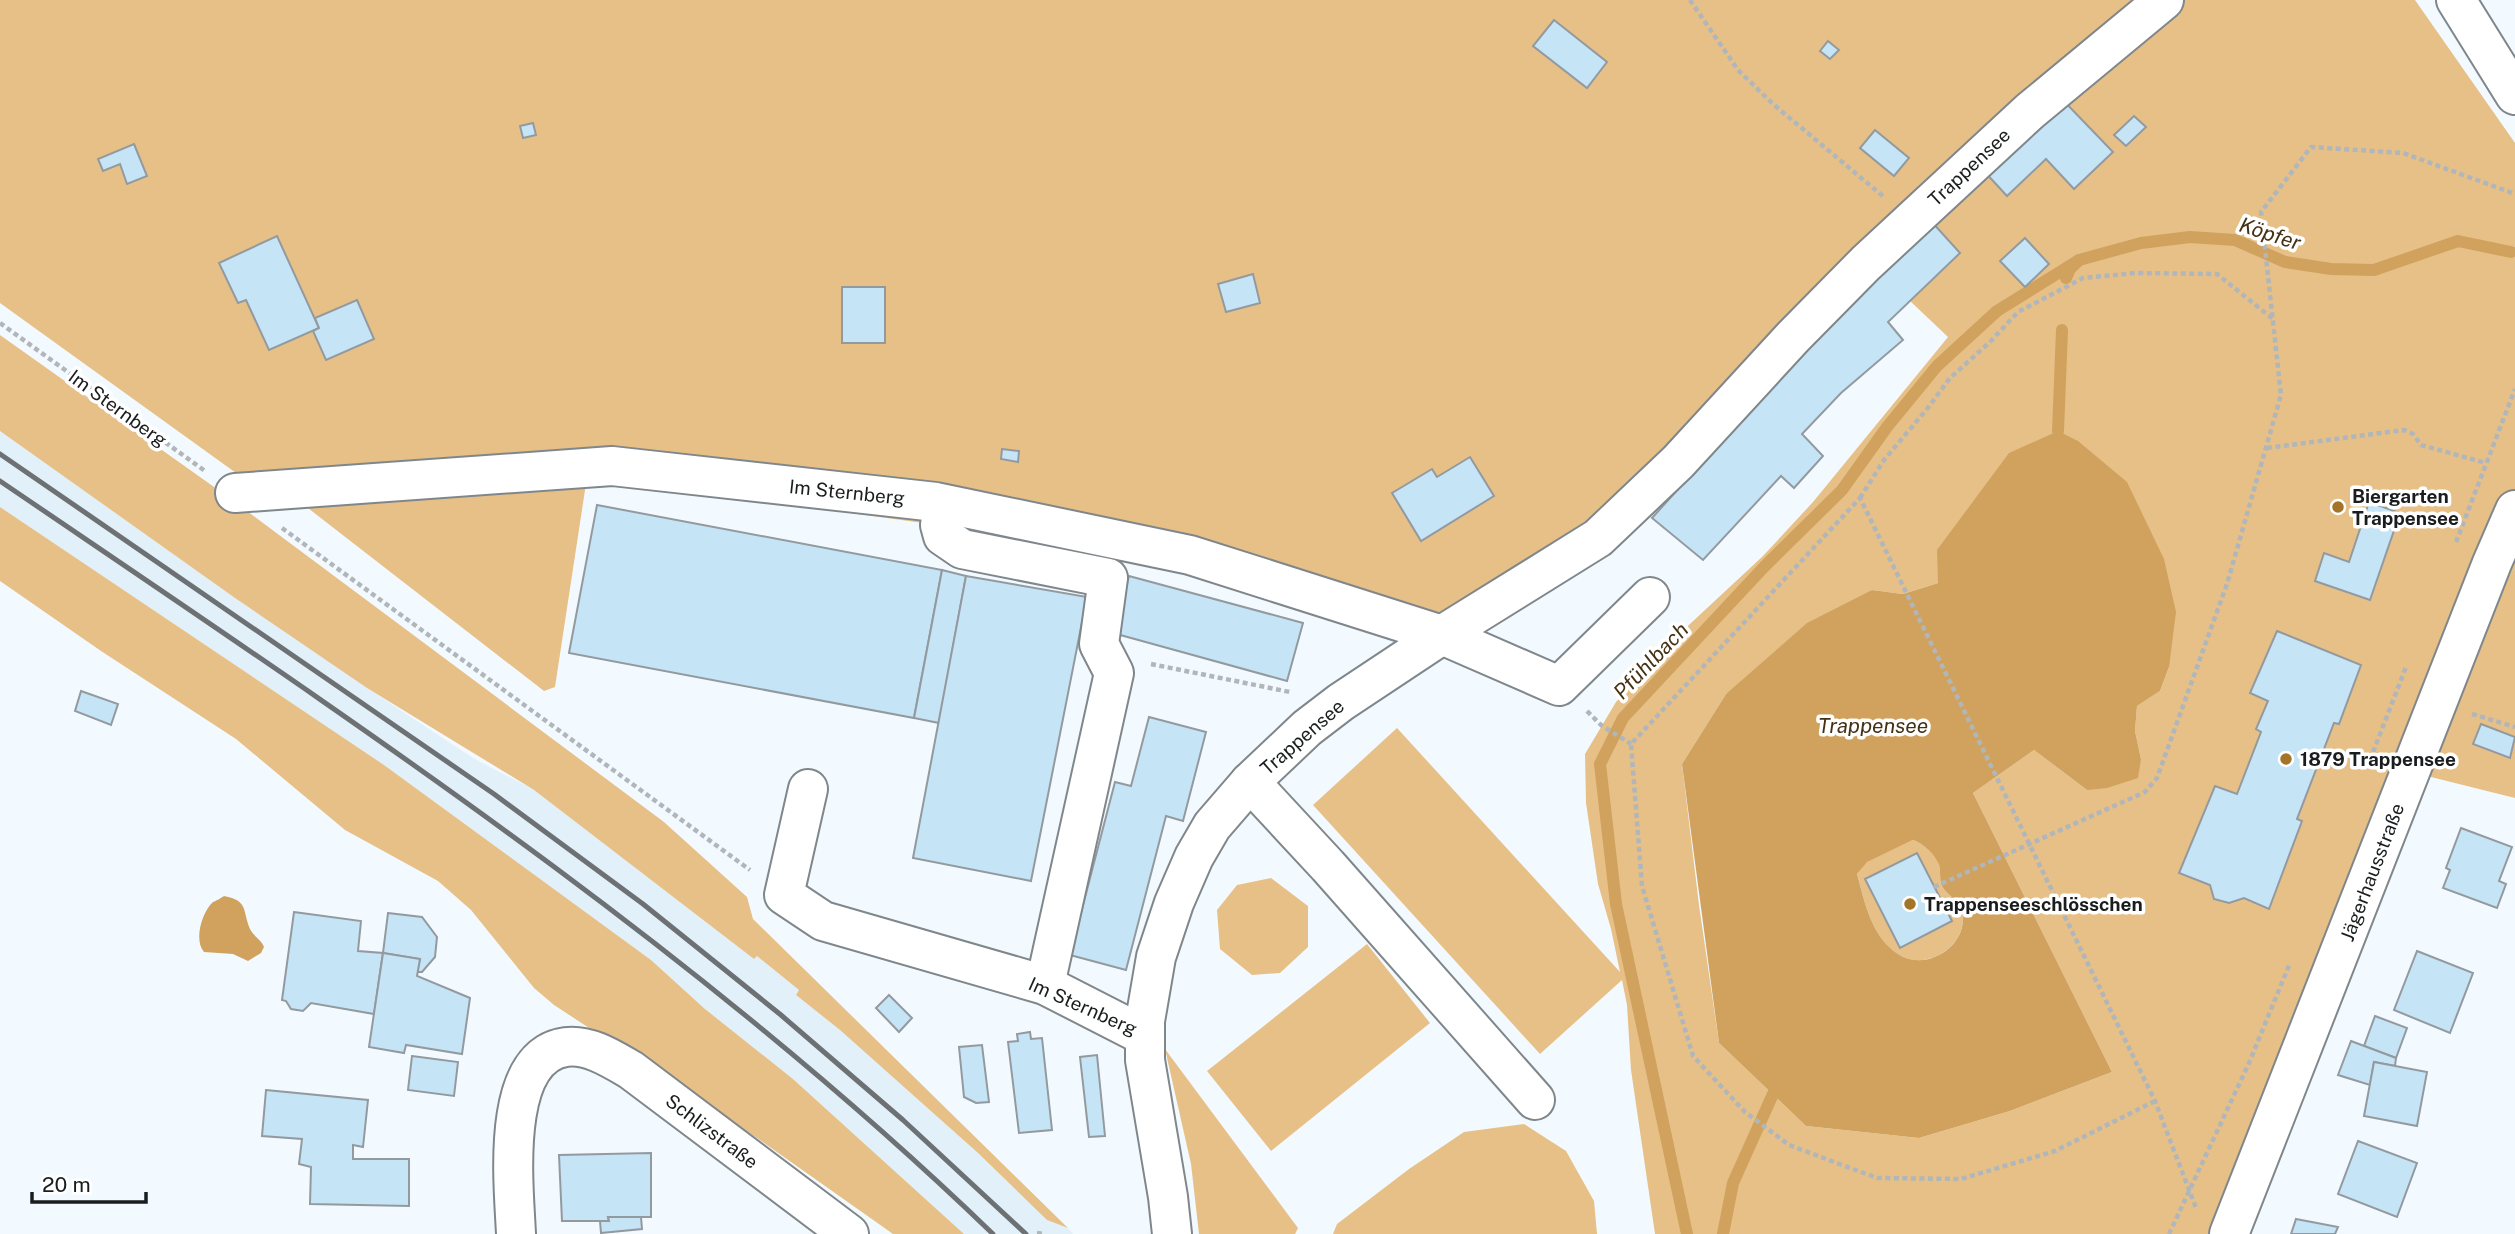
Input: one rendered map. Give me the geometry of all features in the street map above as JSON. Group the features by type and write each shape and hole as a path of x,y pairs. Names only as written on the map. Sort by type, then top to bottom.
{"street":[{"name":"Trappensee","path":"1172,1234 1145,1060 1145,1033 1156,957 1174,903 1194,857 1212,826 1250,782 1307,728 1341,702 1442,635 1598,538 1678,462 1793,337 1909,222 2030,111 2164,0"},
{"path":"2456,0 2515,95"},
{"name":"Im Sternberg","path":"235,493 612,466 943,504 1190,555 1442,635 1559,685 1650,597"},
{"path":"943,504 940,526 943,536 962,549 1108,578 1098,644 1114,673 1045,985"},
{"name":"Jägerhausstraße","path":"2214,1225 2515,510"},
{"path":"1250,782 1535,1100"},
{"path":"784,895 808,789"},
{"name":"Im Sternberg","path":"784,895 823,921 1045,985 1135,1031 1145,1033"},
{"name":"Schlizstraße","path":"516,1234 512,1148 526,1079 542,1057 566,1047 594,1050 631,1070 849,1234"}],"path":[{"path":"1690,0 1738,70 1773,104 1875,188 1909,222"},
{"path":"1934,887 2144,792 2157,778 2227,584 2281,395 2261,212 2311,147 2403,153 2515,194"},
{"path":"2155,1101 2055,1152 1961,1179 1877,1178 1789,1145 1745,1112 1693,1056 1642,886 1631,744 1860,498 1884,460 1950,378 2018,312 2083,278 2136,273 2217,274 2274,320"},
{"name":"Im Sternberg","path":"0,323 784,895"},
{"path":"2455,544 2515,389"},
{"path":"2267,448 2404,430 2413,433 2421,445 2486,463"},
{"path":"1860,498 2155,1101 2189,1190 2214,1225"},
{"path":"1105,655 1341,702"},
{"path":"2367,766 2406,666"},
{"path":"1601,724 1631,744"},
{"path":"2169,1234 2249,1063 2293,955"},
{"path":"1037,1233 1044,1234"}],"shaded area":[{"path":"0,0 2415,0 2515,143 2515,798 2395,768 2221,1234 1655,1234 1631,1070 1627,1005 1622,980 1540,1054 1313,805 1397,728 1620,972 1598,884 1586,803 1585,754 1616,702 1662,650 1763,556 1813,502 1948,337 1868,261 1640,500 1406,646 1353,616 1128,551 587,477 555,687 544,691 304,505 243,478 0,303","holes":["1938,583 2169,667 2160,691 2137,706 2135,731 2141,759 2087,790 2034,750 1973,793 2112,1072 2010,1111 1919,1138 1806,1126 1719,1043 1682,764 1726,694 1872,590 1903,594"]},
{"path":"0,335 231,499 664,822 747,897 753,919 1068,1228 1047,1220 978,1153 840,1030 796,995 799,990 757,956 754,959 534,790 367,688 0,431"},
{"path":"0,431 367,688 473,758 534,790 754,959 757,956 799,990 796,995 840,1030 978,1153 1047,1220 1068,1228 1073,1234 964,1234 793,1079 705,1009 651,960 384,765 0,507"},
{"path":"0,507 384,765 651,960 705,1009 793,1079 964,1234 893,1234 757,1138 554,1005 534,988 471,910 438,881 345,830 236,739 0,581"},
{"path":"1913,840 1935,857 1942,886 1958,903 1963,923 1953,945 1933,958 1921,960 1898,954 1881,938 1870,918 1857,874 1866,862"},
{"path":"1271,878 1308,906 1308,947 1280,973 1252,975 1220,949 1217,910 1237,885"},
{"path":"1367,944 1430,1023 1271,1151 1207,1071"},
{"path":"1165,1049 1298,1228 1295,1234 1199,1234 1191,1164"},
{"path":"1524,1124 1566,1151 1594,1201 1597,1234 1333,1234 1337,1224 1409,1169 1464,1132"}],"water":[{"name":"Trappensee","path":"2058,431 2078,441 2127,482 2164,559 2176,612 2169,667 2160,691 2137,706 2135,731 2141,759 2138,778 2107,788 2087,790 2034,750 1973,793 2112,1072 2010,1111 1919,1138 1806,1126 1719,1043 1682,764 1726,694 1807,623 1872,590 1903,594 1938,583 1937,550 2009,453","holes":["1913,840 1929,850 1937,861 1942,886 1960,907 1963,923 1953,945 1933,958 1921,960 1898,954 1881,938 1870,918 1857,874 1867,862"]},
{"path":"224,896 241,904 250,929 264,947 261,953 248,961 233,954 204,952 201,947 199,934 205,913 213,902"}],"building":[{"path":"1554,20 1607,62 1587,88 1533,46"},
{"path":"1828,41 1839,50 1830,59 1820,51"},
{"path":"2060,97 2113,152 2074,189 2046,159 2007,196 1983,170"},
{"path":"2134,116 2146,127 2126,146 2114,135"},
{"path":"533,123 536,135 523,138 520,126"},
{"path":"1875,130 1909,158 1894,176 1860,148"},
{"path":"134,144 147,176 127,184 120,164 103,171 98,159"},
{"path":"1931,221 1960,253 1888,322 1903,340 1841,393 1802,434 1823,456 1794,488 1781,476 1703,560 1652,518 1859,289"},
{"path":"277,236 319,328 269,350 246,300 238,303 219,263"},
{"path":"2025,238 2049,264 2025,287 2000,261"},
{"path":"1253,274 1260,303 1226,312 1218,284"},
{"path":"842,287 885,287 885,343 842,343"},
{"path":"357,300 374,339 326,360 313,331 319,328 315,318"},
{"path":"1002,449 1019,451 1018,462 1001,459"},
{"path":"1470,457 1494,496 1421,541 1392,493 1432,469 1437,477"},
{"path":"2369,502 2400,513 2370,600 2315,581 2324,553 2349,562"},
{"path":"597,505 942,570 914,718 569,653"},
{"path":"942,570 966,576 939,723 914,718"},
{"path":"966,576 1087,597 1031,881 913,858"},
{"path":"1129,576 1303,623 1287,681 1113,633"},
{"name":"1879 Trappensee","path":"2277,631 2361,665 2339,724 2334,723 2297,819 2302,821 2269,909 2244,898 2229,903 2214,899 2210,885 2179,873 2215,786 2237,794 2261,732 2256,729 2268,701 2250,693"},
{"path":"81,691 118,704 111,725 75,711"},
{"path":"1149,717 1206,732 1183,821 1166,816 1126,970 1070,955 1115,782 1131,786"},
{"path":"2481,724 2515,737 2510,758 2473,744"},
{"path":"2461,828 2512,847 2499,881 2506,884 2497,908 2443,888 2450,870 2446,868"},
{"name":"Trappenseeschlösschen","path":"1917,853 1952,921 1900,948 1865,879"},
{"path":"294,912 361,921 358,951 383,953 374,1014 311,1003 303,1011 291,1009 286,1001 282,1000"},
{"path":"388,913 422,917 437,937 435,957 422,972 417,972 420,959 383,953"},
{"path":"2417,951 2473,973 2450,1033 2394,1010"},
{"path":"383,953 420,959 417,976 470,998 462,1054 406,1045 404,1053 369,1047"},
{"path":"889,995 912,1018 899,1032 876,1008"},
{"path":"2375,1016 2407,1028 2396,1058 2364,1046"},
{"path":"1030,1032 1031,1039 1042,1038 1052,1130 1019,1133 1008,1042 1018,1041 1017,1034"},
{"path":"2351,1041 2396,1058 2395,1066 2374,1062 2370,1085 2338,1075"},
{"path":"982,1045 989,1102 976,1103 964,1097 959,1047"},
{"path":"1097,1055 1105,1136 1089,1137 1080,1057"},
{"path":"412,1056 458,1062 454,1096 408,1090"},
{"path":"2374,1062 2427,1072 2417,1126 2364,1116"},
{"path":"266,1090 368,1100 363,1147 353,1145 353,1159 409,1159 409,1206 310,1204 311,1167 299,1164 302,1139 262,1136"},
{"path":"2358,1141 2417,1163 2397,1217 2338,1194"},
{"path":"651,1153 651,1217 608,1217 609,1221 562,1221 559,1155"},
{"path":"608,1217 641,1217 642,1229 601,1233 600,1221 609,1221"},
{"path":"2296,1219 2338,1227 2335,1234 2291,1234"}],"waterway":[{"name":"Köpfer","path":"2066,278 2079,260 2141,243 2190,237 2235,240 2285,262 2331,269 2374,270 2458,241 2511,252"},
{"name":"Pfühlbach","path":"1687,1234 1616,904 1600,764 1623,718 1764,567 1842,490 1887,427 1937,366 1997,311 2079,260"},
{"name":"Köpfer","path":"2058,431 2062,330"},
{"path":"1723,1234 1733,1183 1773,1094"}],"railway":[{"path":"0,454 494,794 643,904 781,1015 903,1120 1026,1234"},
{"path":"0,481 386,746 513,836 638,930 760,1027 878,1128 993,1234"}],"place":[{"name":"Biergarten Trappensee","path":"2338,507"},
{"name":"1879 Trappensee","path":"2286,759"},
{"name":"Trappenseeschlösschen","path":"1910,904"}]}
